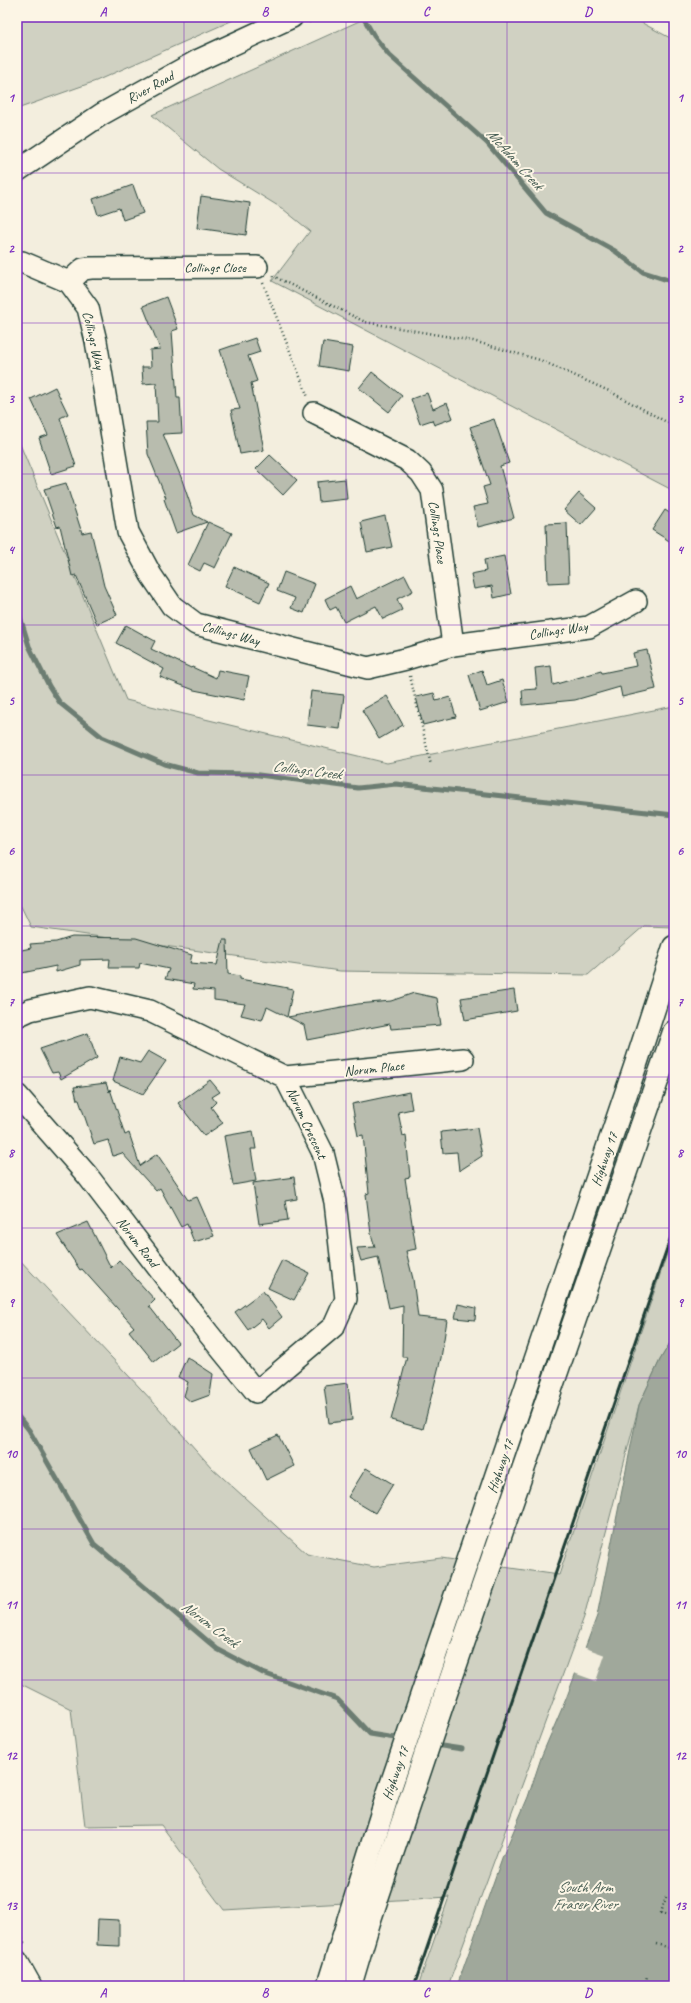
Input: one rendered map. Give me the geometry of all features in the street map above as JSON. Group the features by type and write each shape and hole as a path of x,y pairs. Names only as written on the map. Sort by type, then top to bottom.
{"highway":[{"name":"Highway 17","path":"328,1986 386,1800 630,1084 674,947"},
{"name":"Highway 17","path":"350,1986 369,1922 446,1693 674,1032"}],"street":[{"name":"River Road","path":"17,171 102,114 199,60 292,17"},
{"path":"17,262 22,262 69,282"},
{"name":"Collings Close","path":"69,282 83,270 91,268 266,272"},
{"name":"Collings Way","path":"69,282 88,308 96,341 128,532 172,606 196,624 368,668 406,660 453,645 588,627 636,601"},
{"name":"Collings Place","path":"314,412 406,460 421,473 432,490 453,645"},
{"name":"Norum Crescent","path":"17,1016 30,1010 90,997 150,1011 285,1077 323,1153 335,1202 346,1299 334,1326 256,1392"},
{"name":"Norum Place","path":"285,1077 463,1059"},
{"name":"Norum Road","path":"17,1095 87,1175 208,1333 256,1392"},
{"path":"17,1961 31,1986"}],"path":[{"name":"Collings Close","path":"266,272 314,412"},
{"path":"266,272 365,322 472,341 540,360 609,391 674,426"},
{"path":"406,660 431,765"},
{"path":"670,1839 674,1841"},
{"path":"666,1897 661,1913 674,1916"},
{"path":"656,1944 674,1949"},
{"path":"645,1986 647,1976"}],"shaded area":[{"path":"17,17 240,17 96,81 17,109"},
{"path":"368,17 631,17 674,40 674,491 272,281 310,231 283,209 218,169 152,115"},
{"path":"17,437 126,700 387,763 674,706 674,927 644,926 588,975 340,971 31,927 17,898"},
{"path":"674,1233 674,1336 660,1360 639,1405 584,1617 448,1986 418,1986 449,1897 224,1910 161,1825 85,1826 71,1709 17,1682 17,1257 157,1406 212,1468 307,1554 374,1567 441,1558 559,1575"}],"water":[{"name":"South Arm Fraser River","path":"674,1336 674,1986 457,1986 502,1858 528,1797 542,1755 566,1699 597,1616 639,1405 660,1360"}],"pier":[{"path":"583,1647 605,1655 596,1681 574,1673"}],"building":[{"path":"133,185 143,213 123,220 119,208 98,215 93,199"},
{"path":"201,196 250,203 246,235 197,228"},
{"path":"166,297 178,329 172,331 177,398 180,398 182,433 163,434 181,477 194,515 207,522 176,533 164,499 166,498 148,454 146,422 158,422 156,383 143,384 142,367 151,367 150,350 160,349 143,306"},
{"path":"255,338 260,352 248,356 257,381 251,383 264,450 240,454 231,410 240,409 220,350"},
{"path":"323,342 353,347 349,371 319,366"},
{"path":"372,372 402,396 389,412 359,388"},
{"path":"55,387 68,414 60,418 76,466 51,474 39,438 48,435 31,399"},
{"path":"427,393 433,409 447,403 453,418 434,425 432,420 420,424 411,399"},
{"path":"494,419 509,463 500,466 514,518 478,527 473,507 488,504 483,487 490,485 470,427"},
{"path":"270,455 297,480 283,495 256,469"},
{"path":"345,479 347,499 319,502 317,482"},
{"path":"66,483 82,533 91,531 104,586 117,615 97,624 76,575 72,576 60,526 57,527 44,489"},
{"path":"579,493 596,508 581,525 564,510"},
{"path":"665,510 674,516 674,544 652,530"},
{"path":"385,516 392,547 367,552 361,522"},
{"path":"208,522 232,533 215,568 204,563 200,571 188,565"},
{"path":"567,523 569,582 548,583 546,524"},
{"path":"504,556 511,594 494,598 492,586 474,589 471,574 486,571 484,560"},
{"path":"234,567 269,583 260,602 225,586"},
{"path":"284,572 315,584 304,613 291,608 295,598 277,591"},
{"path":"405,575 413,591 397,599 402,610 383,619 376,606 344,622 336,607 330,610 325,599 350,586 356,599"},
{"path":"126,625 155,641 151,649 191,668 192,667 216,678 218,670 249,676 244,700 194,690 160,677 164,669 116,643"},
{"path":"647,650 656,689 622,697 620,687 575,700 523,705 522,690 537,689 535,668 551,666 553,685 601,671 602,673 636,666 633,653"},
{"path":"482,670 487,685 502,680 509,702 480,711 469,675"},
{"path":"311,691 344,695 340,729 307,725"},
{"path":"434,693 436,701 450,697 456,717 423,725 416,697"},
{"path":"387,696 403,725 379,739 362,710"},
{"path":"72,937 136,938 192,955 190,963 217,965 223,940 227,940 228,974 240,976 240,979 293,989 287,1017 267,1007 262,1020 241,1015 245,1004 214,1000 214,991 193,989 194,984 165,979 169,969 140,963 139,968 109,968 110,959 80,960 80,965 56,972 56,966 17,974 17,951 31,948 30,944 56,942"},
{"path":"514,990 517,1011 465,1020 461,998"},
{"path":"414,993 437,998 441,1025 391,1029 390,1024 307,1040 304,1025 288,1017 358,1004 391,1001"},
{"path":"88,1033 97,1058 61,1079 58,1072 52,1073 40,1049"},
{"path":"148,1051 166,1061 143,1094 113,1081 120,1057 140,1063"},
{"path":"210,1080 220,1092 212,1097 216,1102 211,1107 223,1123 204,1136 178,1103"},
{"path":"106,1083 109,1092 110,1089 125,1135 129,1133 140,1166 157,1154 188,1200 197,1197 214,1236 194,1242 187,1224 181,1227 160,1188 156,1191 122,1153 113,1156 108,1140 94,1144 79,1100 77,1100 74,1087"},
{"path":"409,1092 412,1109 398,1112 403,1136 406,1135 410,1177 405,1178 416,1249 406,1251 413,1279 418,1317 447,1320 441,1358 423,1429 391,1420 407,1357 402,1357 403,1305 389,1308 378,1257 361,1261 357,1248 375,1247 371,1234 366,1194 369,1193 363,1135 358,1136 352,1104"},
{"path":"477,1128 482,1156 459,1171 457,1152 443,1153 441,1132"},
{"path":"253,1131 256,1149 251,1149 256,1181 233,1185 224,1136"},
{"path":"294,1177 297,1199 285,1201 288,1220 259,1224 253,1183"},
{"path":"88,1222 111,1268 119,1260 155,1300 149,1306 178,1343 154,1362 129,1331 134,1327 82,1269 80,1270 57,1235"},
{"path":"282,1260 309,1273 294,1300 268,1288"},
{"path":"263,1291 282,1317 269,1328 262,1319 248,1330 235,1312"},
{"path":"458,1304 476,1308 475,1320 455,1318"},
{"path":"187,1357 213,1374 210,1395 191,1402 184,1396 188,1382 178,1377"},
{"path":"348,1383 352,1420 329,1423 324,1386"},
{"path":"278,1435 294,1466 266,1480 251,1448"},
{"path":"366,1468 393,1484 375,1513 348,1497"},
{"path":"98,1919 119,1920 119,1946 97,1945"}],"waterway":[{"name":"McAdam Creek","path":"363,17 374,36 389,55 487,143 546,213 615,251 643,272 674,282"},
{"name":"Collings Creek","path":"17,607 29,646 49,686 60,703 102,737 164,764 198,773 251,774 358,788 396,784 674,815"},
{"name":"Norum Creek","path":"17,1415 29,1430 94,1544 217,1649 263,1673 337,1699 370,1734 401,1739"},
{"name":"Norum Creek","path":"435,1745 462,1749"}],"railway":[{"path":"414,1986 674,1228"}]}
